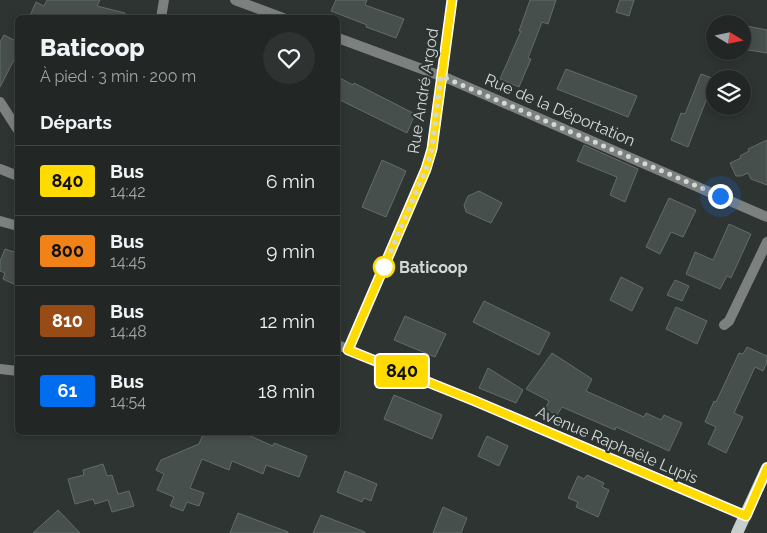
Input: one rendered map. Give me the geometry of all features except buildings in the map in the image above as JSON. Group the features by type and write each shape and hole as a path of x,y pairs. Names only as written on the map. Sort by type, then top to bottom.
{"main road":[{"path":"737,533 767,468"}],"street":[{"path":"162,15 164,0"},
{"path":"235,0 275,15"},
{"name":"Rue André Argod","path":"348,350 426,169 432,149 452,0"},
{"name":"Rue de la Déportation","path":"340,39 441,76 767,217"},
{"path":"0,102 15,125"},
{"path":"0,168 15,175"},
{"path":"0,221 15,225"},
{"path":"724,325 729,321 767,242"},
{"name":"Avenue Raphaële Lupis","path":"340,346 483,404 746,516"},
{"path":"0,369 15,371"}],"bus line":[{"name":"840","path":"452,0 432,149 426,169 348,350 475,401 746,516 767,468"}],"place":[{"name":"Baticoop","path":"384,267"}],"route":[{"path":"384,267 426,169 432,149 441,76 720,196"}]}
